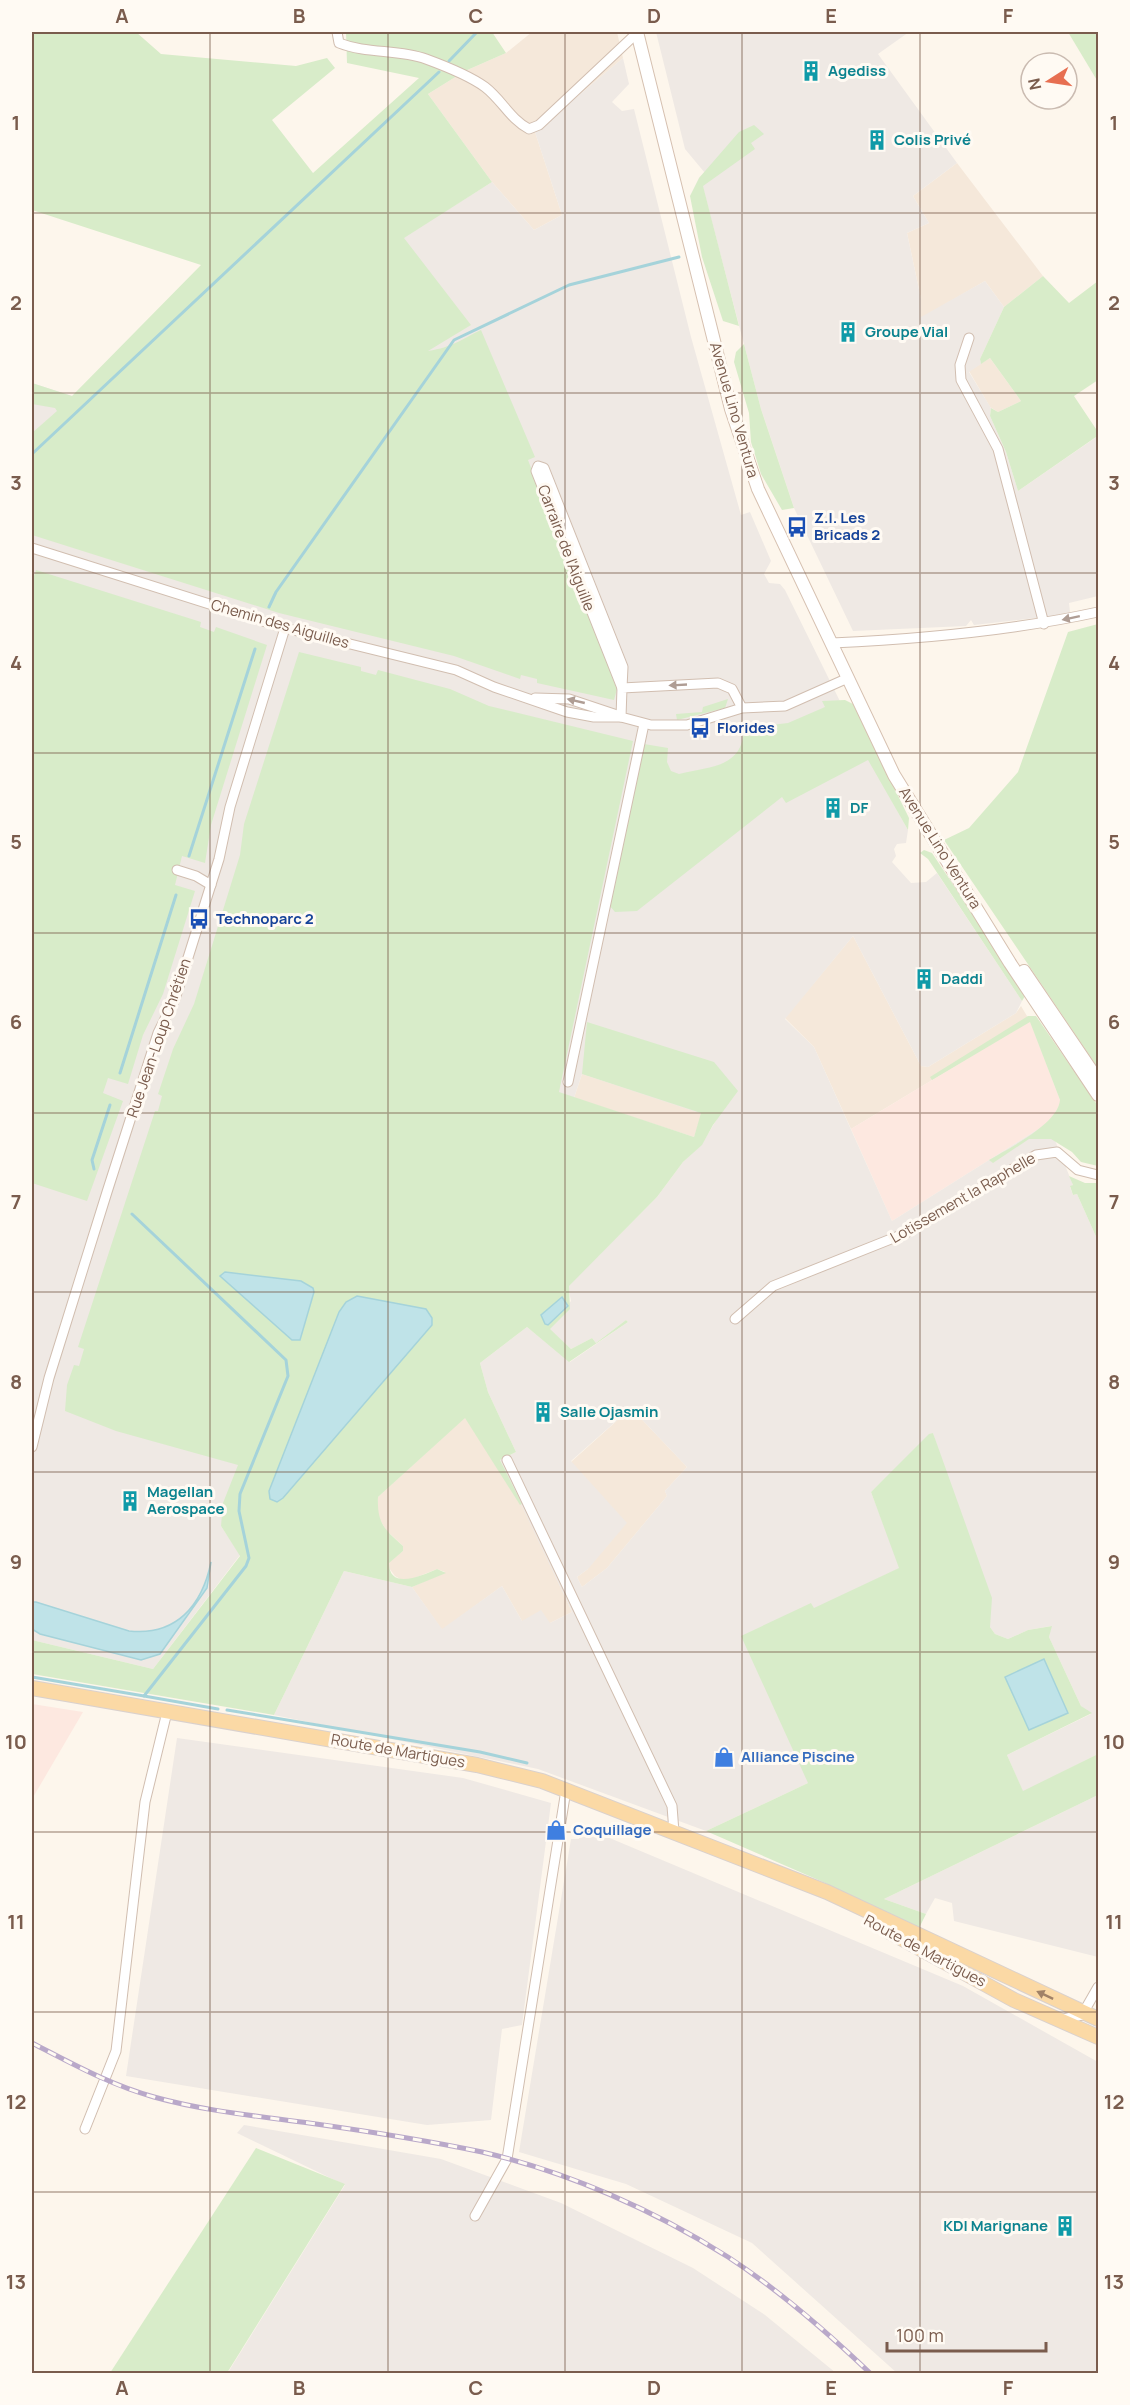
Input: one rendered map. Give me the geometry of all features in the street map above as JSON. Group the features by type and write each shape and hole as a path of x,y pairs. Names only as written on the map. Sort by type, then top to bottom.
{"main road":[{"name":"Avenue Lino Ventura","path":"637,32 728,398 744,452 777,532 894,775 1010,963 1098,1095"},
{"name":"Avenue Lino Ventura","path":"985,920 1046,1000 1098,1080"},
{"name":"Route de Martigues","path":"32,1688 477,1765 566,1790 827,1892 1098,2019"},
{"name":"Route de Martigues","path":"752,1864 865,1919 1014,2000 1098,2037"}],"street":[{"path":"337,32 339,43 354,49 379,50 425,59 468,78 485,88 518,123 529,129 539,125 637,32"},
{"path":"969,338 959,373 998,449 1044,624"},
{"name":"Carraire de l'Aiguille","path":"621,717 623,667 544,468 538,466 536,471 622,688"},
{"name":"Chemin des Aiguilles","path":"32,548 285,628 456,670 494,687 583,716 621,717"},
{"path":"832,643 921,639 1044,624 1098,612"},
{"name":"Rue Jean-Loup Chrétien","path":"32,1447 49,1378 107,1192 158,1033 175,999 211,885 230,807 285,628"},
{"path":"621,717 644,724 687,725 742,708 785,706 848,678"},
{"path":"622,688 718,683 732,689 742,708"},
{"path":"568,1082 644,724"},
{"path":"177,870 196,876 211,885"},
{"name":"Lotissement la Raphelle","path":"735,1319 773,1286 906,1233 1036,1155 1057,1152 1078,1170 1097,1175"},
{"path":"507,1460 672,1806 674,1832"},
{"path":"85,2129 116,2050 145,1802 167,1712"},
{"path":"476,2216 507,2159 566,1790"},
{"path":"1058,2019 1078,2018 1084,2013 1098,1987"}],"shaded area":[{"path":"532,32 617,32 623,58 535,132 562,215 534,230 492,182 428,94 465,71 506,53"},
{"path":"656,32 909,32 878,54 957,163 913,196 929,223 907,233 921,299 921,317 985,281 1004,307 980,359 981,364 969,372 991,408 990,416 1006,452 1018,491 1095,438 1098,432 1098,596 1069,603 1070,612 1053,616 974,625 971,620 966,626 853,631 794,508 761,409 699,178 705,173 685,149"},
{"path":"623,58 629,84 612,102 622,111 634,109 691,337 741,515 750,512 771,561 764,574 769,583 780,584 785,590 869,760 908,830 906,843 897,844 894,849 896,856 892,862 911,883 926,882 937,873 1022,1001 1016,1013 928,1067 921,1066 853,936 785,1019 814,1047 892,1221 1048,1123 1073,1185 1070,1187 1073,1195 1077,1194 1098,1241 1098,1754 1023,1792 1007,1755 1091,1714 1081,1706 1049,1637 1051,1626 1028,1630 1008,1639 995,1634 990,1627 990,1618 933,1433 871,1492 900,1568 814,1609 811,1603 808,1783 706,1831 538,1769 274,1715 344,1571 412,1587 442,1629 502,1586 522,1621 541,1610 550,1623 572,1612 500,1460 516,1452 488,1392 480,1363 527,1327 570,1362 628,1322 626,1320 596,1343 592,1338 571,1349 549,1329 571,1301 568,1286 657,1197 683,1162 702,1144 717,1119 582,1074 574,1098 284,1366 221,1526 240,1555 153,1669 32,1640 32,383 97,404 404,237 492,182 534,230 562,215 535,132","holes":["631,1408 687,1467 665,1491 667,1496 607,1568 582,1587 577,1577 588,1569 627,1523 571,1461"]},
{"path":"957,163 1043,276 1004,307 985,281 921,318 921,299 907,233 929,223 913,196"},
{"path":"990,358 1021,401 998,412 990,407 969,371"},
{"path":"853,936 921,1066 928,1067 1016,1013 1021,1006 1030,1021 851,1129 814,1047 785,1018"},
{"path":"1030,1021 1060,1100 1060,1105 1048,1123 892,1221 851,1129"},
{"path":"582,1074 702,1113 694,1137 574,1098"},
{"path":"631,1408 687,1467 665,1491 667,1496 607,1568 582,1587 577,1577 588,1569 571,1462"},
{"path":"465,1417 522,1504 572,1612 550,1623 522,1621 502,1586 442,1630 412,1587 445,1572 437,1569 412,1579 402,1580 395,1576 389,1568 389,1562 403,1551 403,1546 386,1530 378,1516 378,1497"},
{"path":"32,1704 83,1712 32,1799"},
{"path":"177,1738 463,1778 551,1803 522,2025 502,2029 491,2120 427,2125 126,2076"},
{"path":"1098,1795 1098,1957 954,1921 952,1903 935,1898 926,1914 884,1899"},
{"path":"581,1826 963,1986 1098,2062 1098,2373 897,2373 752,2243 626,2184 519,2152 571,1839 579,1839"},
{"path":"244,2125 441,2159 561,2203 693,2268 765,2315 836,2373 227,2374 345,2185 237,2133"}],"green space":[{"path":"32,32 136,32 161,54 296,66 327,58 335,68 272,120 313,173 419,78 347,63 346,32 492,32 506,53 465,71 428,94 492,182 404,238 471,325 428,351 450,345 481,330 535,457 528,460 617,689 614,700 537,683 537,679 521,675 520,679 454,656 279,613 32,535 32,433 57,411 55,408 32,404 32,383 72,396 201,265 32,210"},
{"path":"1068,32 1098,32 1098,82"},
{"path":"754,125 764,134 751,143 755,149 703,186 739,326 723,321 702,257 690,196 699,178 739,132"},
{"path":"1043,276 1069,303 1098,281 1098,380 1074,396 1098,432 1096,437 1018,491 1006,452 990,416 991,408 998,412 1021,401 990,358 981,364 980,359 1004,307"},
{"path":"744,344 761,409 794,508 782,510 761,474 751,442 749,413 734,362 736,352"},
{"path":"36,570 201,622 200,627 214,632 216,627 267,645 211,825 205,863 182,856 175,885 195,891 163,994 143,1035 128,1084 108,1078 103,1093 123,1101 87,1201 32,1183 32,575 34,576"},
{"path":"1098,624 1098,1068 944,840 969,828 1018,772 1068,632"},
{"path":"299,652 361,667 361,671 376,675 378,670 450,689 489,706 633,741 559,1092 694,1137 701,1113 582,1074 587,1022 714,1062 738,1091 713,1125 702,1145 683,1162 657,1197 569,1286 570,1309 550,1329 571,1349 592,1338 596,1343 626,1320 628,1322 569,1362 527,1327 480,1363 488,1392 516,1452 500,1460 522,1504 520,1505 465,1418 378,1497 380,1519 383,1525 403,1546 403,1551 389,1563 390,1572 400,1579 424,1575 437,1569 446,1573 412,1587 344,1571 274,1715 32,1674 32,1640 153,1669 240,1556 221,1526 223,1503 238,1465 116,1431 65,1411 67,1385 74,1365 79,1366 84,1349 78,1347 155,1111 158,1111 162,1096 158,1094 173,1049 194,1004 240,855 244,824"},
{"path":"728,699 725,708 677,720 676,714 702,712 703,707"},
{"path":"845,700 853,704 909,818 908,830 868,760 786,803 782,797 637,911 615,912 609,905 644,744 668,748 667,762 671,771 679,774 703,769 723,763 738,751 744,728 788,723 825,707 822,701"},
{"path":"924,850 932,853 1021,986 1025,996 1022,1001 928,859 920,853"},
{"path":"1028,1016 1036,1016 1098,1106 1098,1166 1081,1162 1072,1152 1051,1139 1029,1139 993,1163 989,1160 1042,1126 1051,1118 1060,1100 1030,1022 932,1080 930,1077"},
{"path":"1069,1176 1085,1183 1098,1183 1098,1241 1077,1194 1073,1195 1070,1186 1073,1185"},
{"path":"933,1433 992,1598 990,1627 995,1634 1008,1639 1028,1630 1052,1626 1049,1637 1081,1706 1092,1713 1007,1755 1023,1791 1098,1754 1098,1795 884,1899 926,1914 919,1928 823,1882 706,1831 808,1783 741,1636 811,1603 814,1608 899,1568 871,1492 929,1434"},
{"path":"256,2148 345,2184 227,2373 110,2373"}],"water":[{"path":"225,1272 301,1281 313,1288 314,1292 300,1340 292,1340 220,1276"},
{"path":"357,1296 426,1309 432,1318 432,1325 283,1498 277,1502 270,1499 269,1491 339,1312 346,1302"},
{"path":"562,1297 568,1306 548,1325 545,1324 541,1315"},
{"path":"211,1562 207,1588 160,1654 141,1660 40,1634 32,1629 32,1602 36,1602 129,1631 160,1629 184,1615 193,1604 207,1578"},
{"path":"1044,1659 1068,1713 1029,1730 1005,1677"}],"waterway":[{"path":"449,61 477,32"},
{"path":"32,454 439,72"},
{"path":"269,607 276,592 454,340 569,285 679,257"},
{"path":"189,856 255,649"},
{"path":"120,1073 176,895"},
{"path":"94,1169 92,1160 110,1105"},
{"path":"32,1677 144,1696 246,1566 249,1558 239,1511 240,1494 288,1376 286,1360 132,1214"},
{"path":"144,1696 218,1709"},
{"path":"227,1710 480,1752 527,1763"}],"railway":[{"path":"32,2043 106,2080 173,2102 211,2110 374,2133 482,2152 546,2170 610,2194 700,2240 766,2283 871,2374"}],"place":[{"name":"Agediss","path":"811,71"},
{"name":"Colis Privé","path":"877,140"},
{"name":"Groupe Vial","path":"848,332"},
{"name":"Z.I. Les Bricads 2","path":"797,527"},
{"name":"Florides","path":"700,728"},
{"name":"DF","path":"833,808"},
{"name":"Technoparc 2","path":"199,919"},
{"name":"Daddi","path":"924,979"},
{"name":"Salle Ojasmin","path":"543,1412"},
{"name":"Magellan Aerospace","path":"130,1501"},
{"name":"Alliance Piscine","path":"724,1757"},
{"name":"Coquillage","path":"556,1830"},
{"name":"KDI Marignane","path":"1065,2226"}]}
